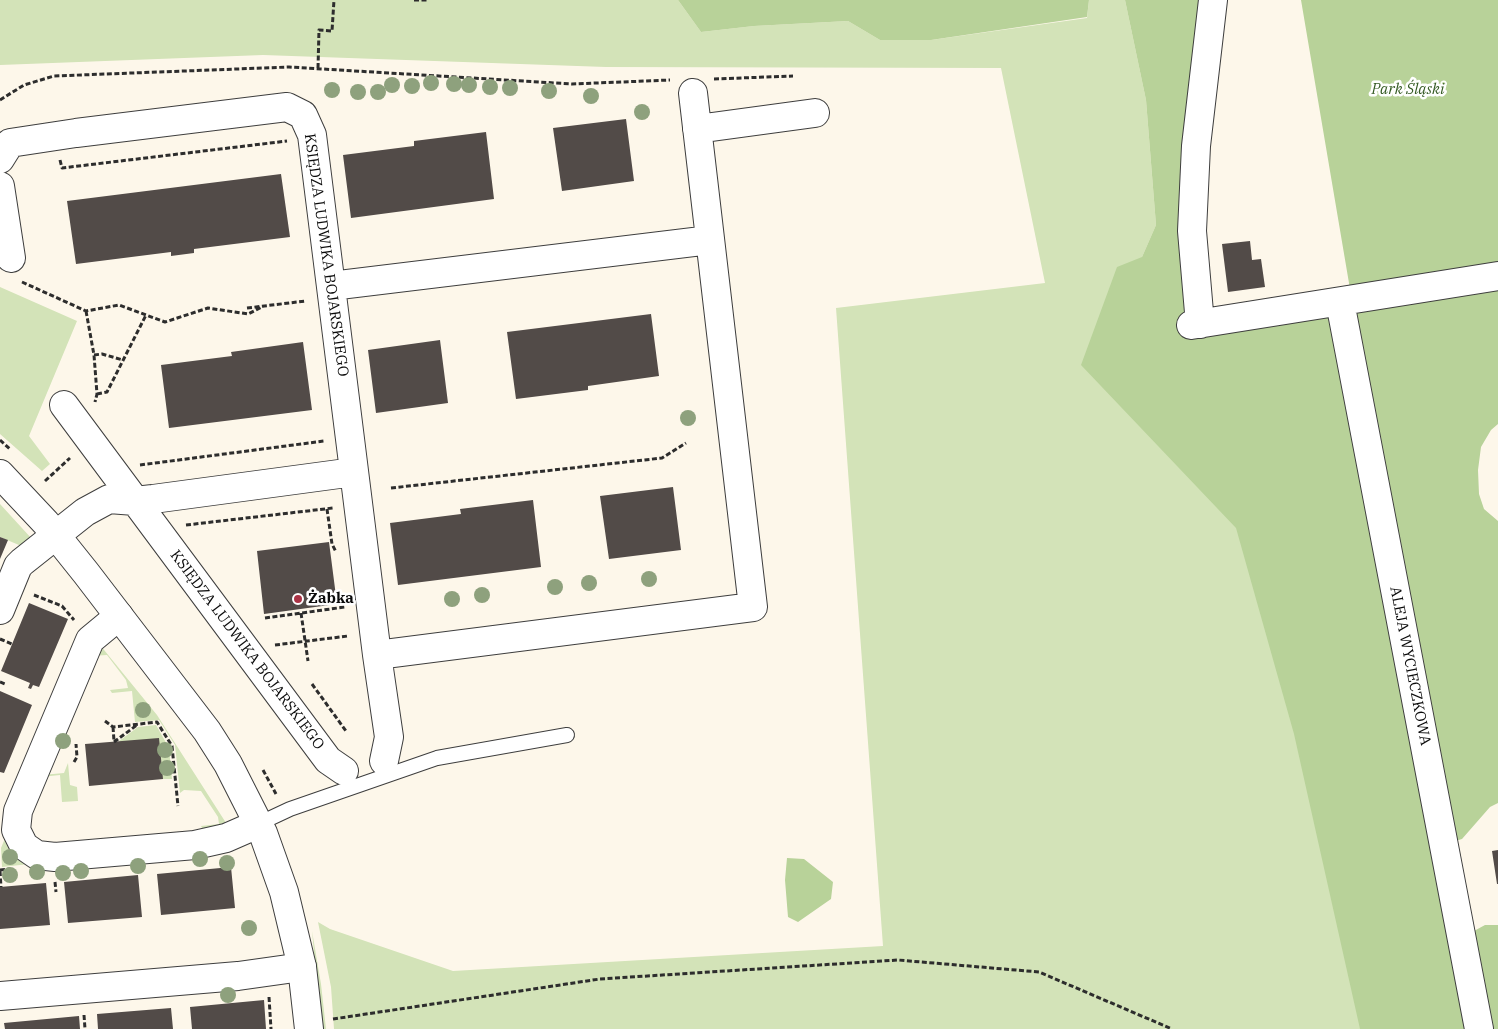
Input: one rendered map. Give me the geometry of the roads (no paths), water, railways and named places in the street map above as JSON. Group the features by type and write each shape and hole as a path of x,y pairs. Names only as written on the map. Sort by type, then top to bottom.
{"street":[{"path":"1213,0 1196,146 1192,231 1196,324 1498,276"},
{"path":"377,655 753,607 693,84"},
{"name":"KSIĘDZA LUDWIKA BOJARSKIEGO","path":"0,159 10,143 76,133 288,107 303,115 312,134 377,655 389,737 384,761"},
{"path":"697,129 815,113"},
{"path":"0,186 14,268"},
{"path":"331,286 710,240"},
{"name":"ALEJA WYCIECZKOWA","path":"1340,302 1479,1029"},
{"name":"KSIĘDZA LUDWIKA BOJARSKIEGO","path":"64,405 276,687 328,760 344,771"},
{"path":"0,610 18,566 55,534 85,512 109,499 135,501 354,472"},
{"path":"0,474 55,534 207,731 228,764 258,824 284,892 302,967 319,1024"},
{"path":"119,616 90,640 18,811 16,830 24,846 37,855 55,857 195,845 213,842 258,824"},
{"path":"0,996 238,976 302,967"}],"lane":[{"path":"258,824 290,808 437,758 567,736"}],"place":[{"name":"Żabka","path":"298,599"}],"park label":[{"name":"Park Śląski","path":"1408,90"}]}
